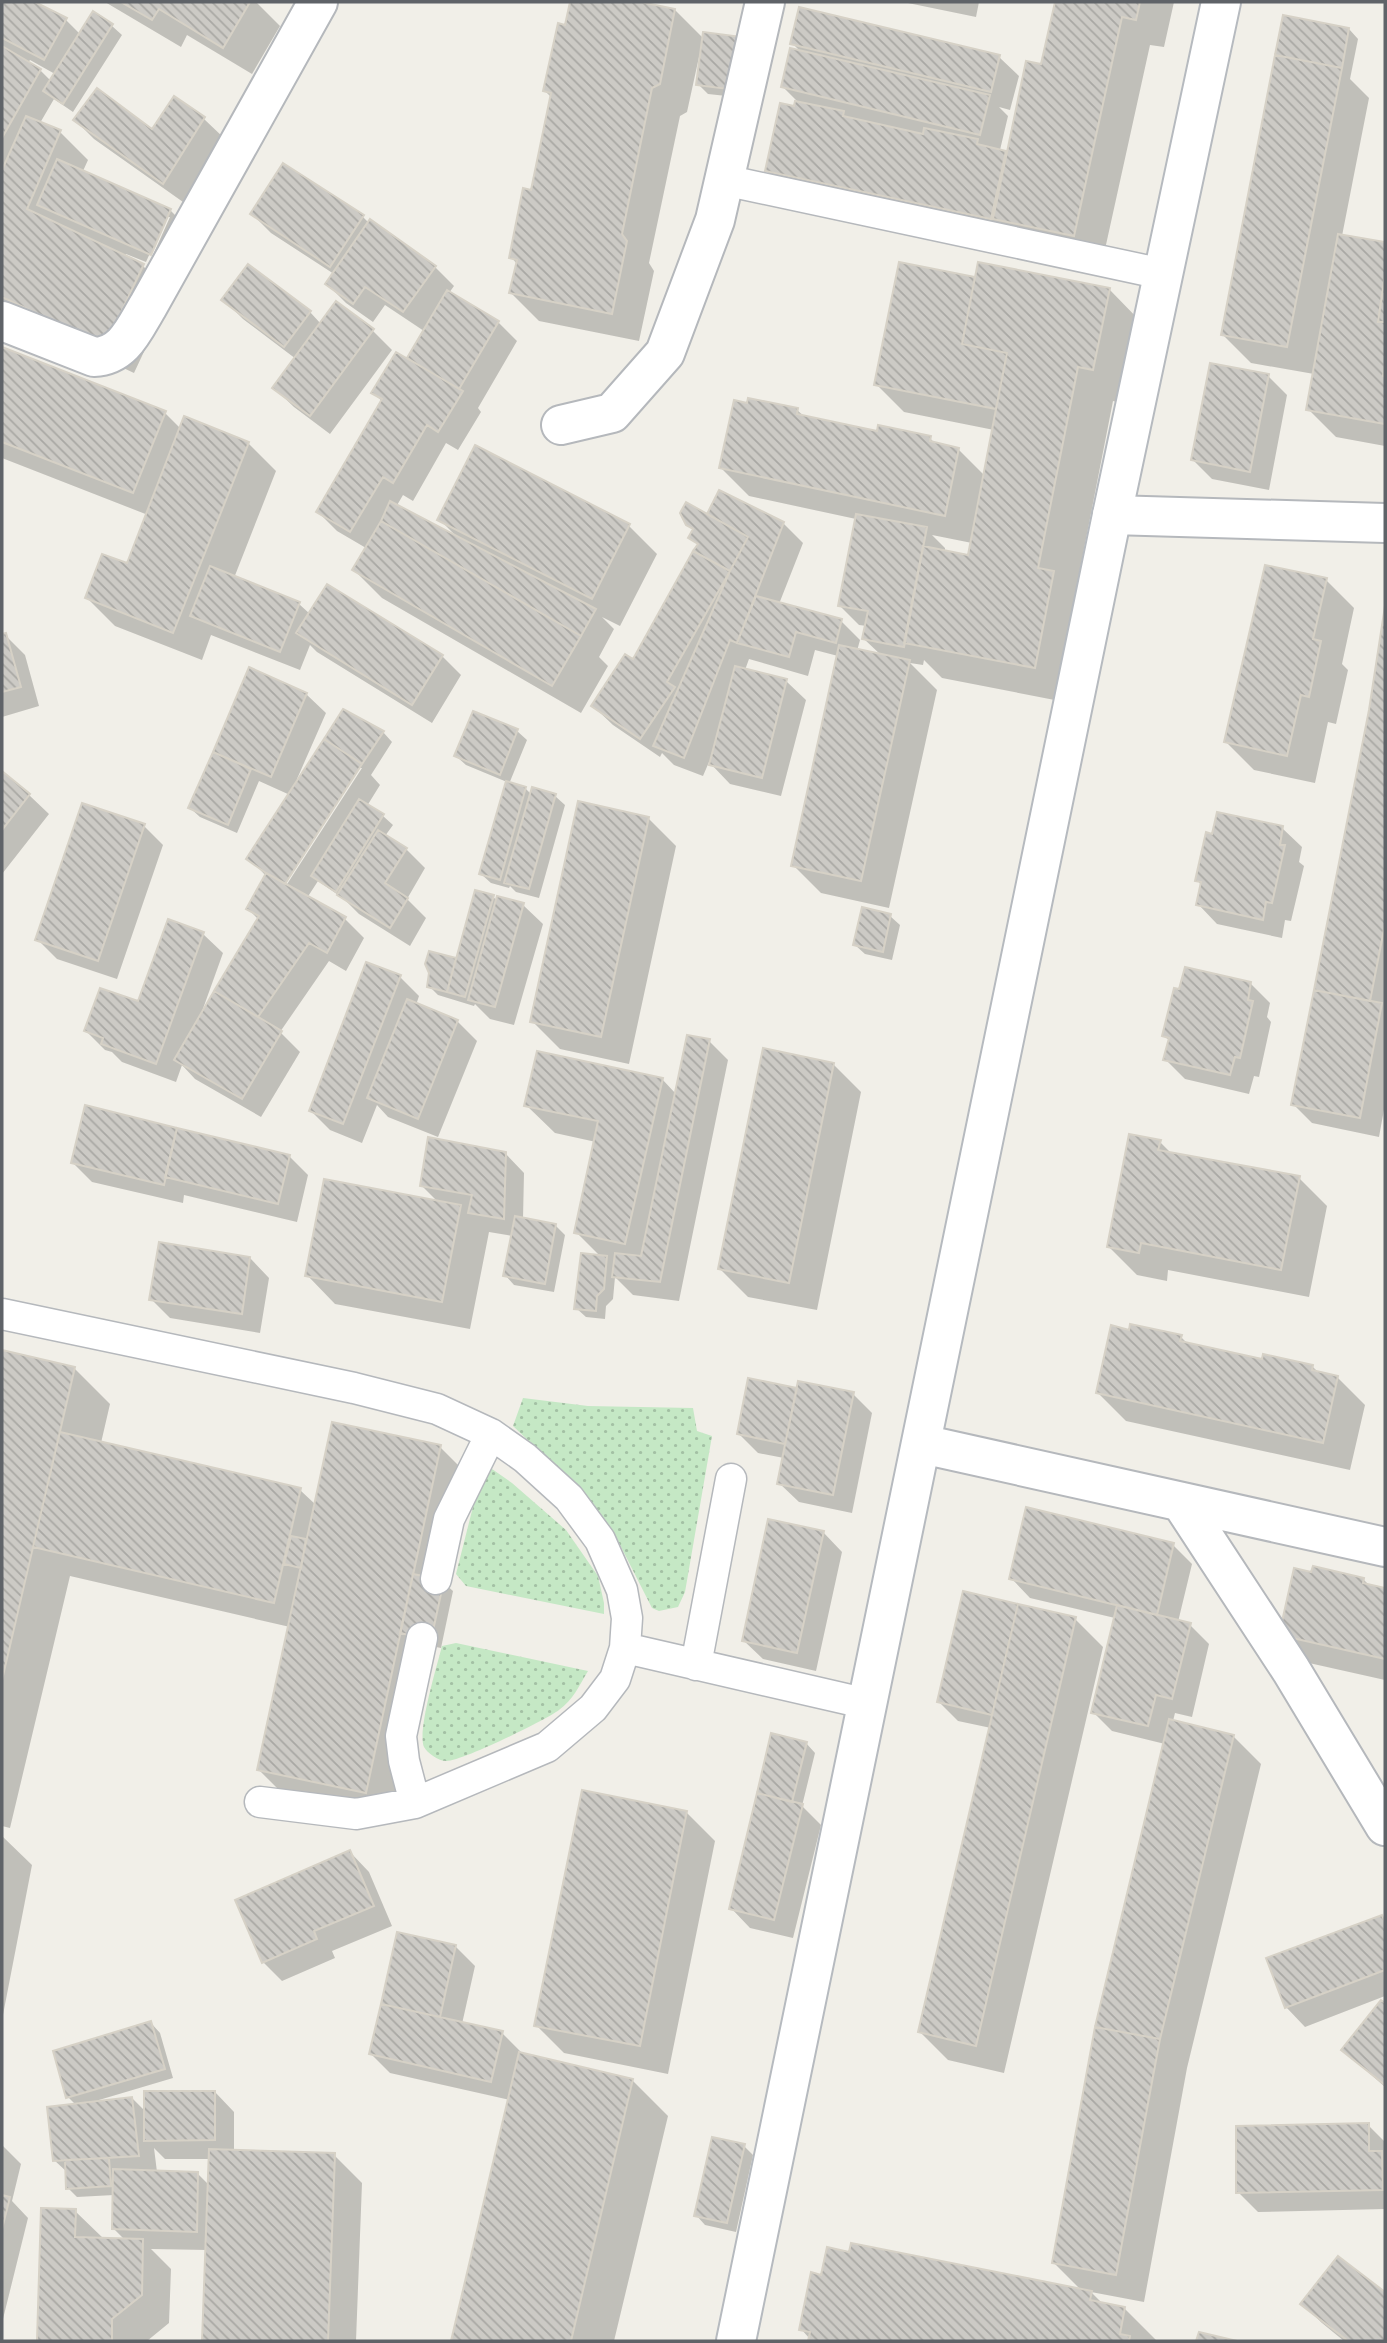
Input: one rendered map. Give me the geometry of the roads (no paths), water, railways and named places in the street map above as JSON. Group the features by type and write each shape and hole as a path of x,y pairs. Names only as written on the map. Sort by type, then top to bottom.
{"main road":[{"path":"2,321 94,357 106,357 122,347 155,294 318,2"},
{"path":"561,425 612,413 665,353 715,220 765,2"},
{"path":"736,2341 1112,514 1221,2"},
{"path":"1112,514 1385,523"},
{"path":"922,1444 1385,1546"},
{"path":"1181,1502 1291,1670 1385,1826"}],"lane":[{"path":"724,180 1163,274"},
{"path":"2,1314 354,1388 437,1409 491,1434 525,1458 569,1498 600,1540 622,1590 626,1618 625,1648 615,1679 593,1708 547,1746 415,1802 356,1814 260,1802"},
{"path":"436,1579 449,1519 491,1434"},
{"path":"696,1665 731,1479"},
{"path":"415,1802 404,1761 401,1735 422,1638"},
{"path":"625,1648 868,1704"}]}
